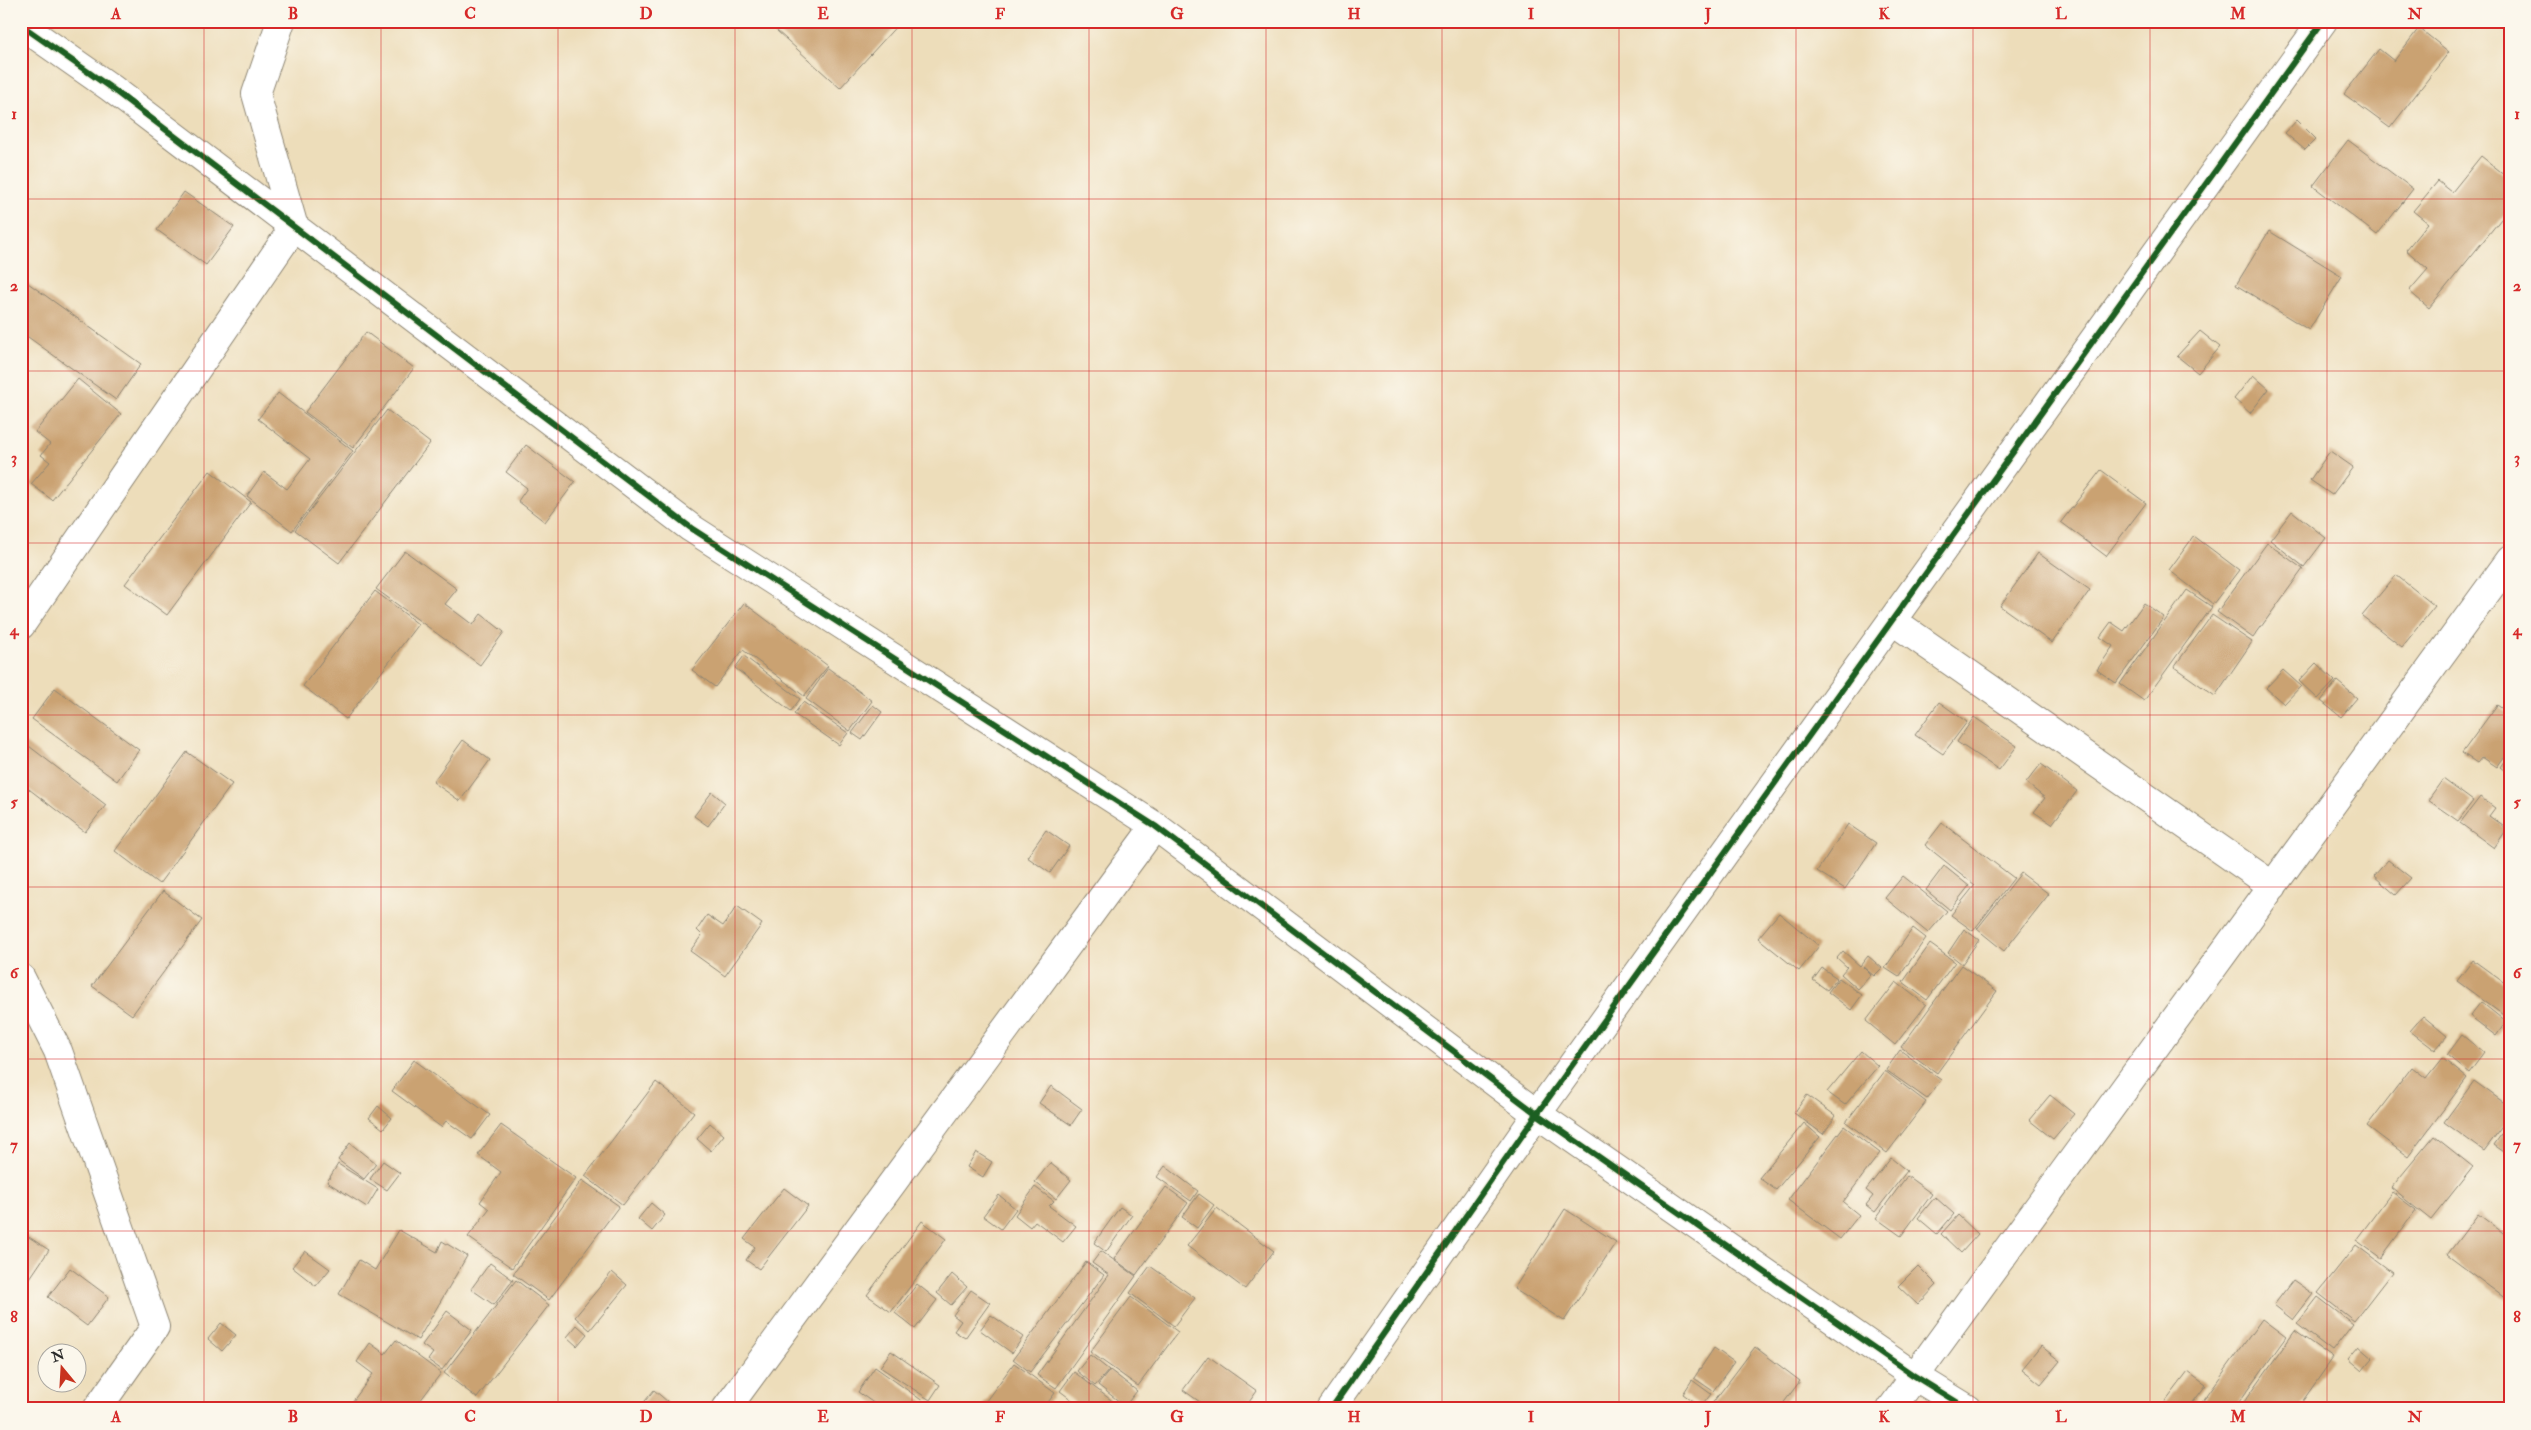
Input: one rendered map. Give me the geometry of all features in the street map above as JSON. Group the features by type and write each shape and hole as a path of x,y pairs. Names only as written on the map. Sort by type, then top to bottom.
{"street":[{"path":"281,21 256,94 294,227"},
{"path":"1331,1409 1537,1114 2323,21"},
{"path":"21,25 111,88 691,528 1155,826 1537,1114 1913,1375 1968,1409"},
{"path":"21,625 294,227"},
{"path":"1891,1409 1913,1375 2509,564"},
{"path":"1892,621 2273,886"},
{"path":"726,1409 1155,826"},
{"path":"21,978 58,1051 155,1328 97,1409"}],"building":[{"path":"766,21 901,21 840,88"},
{"path":"2419,28 2449,52 2390,128 2344,94 2379,49 2394,61"},
{"path":"2297,120 2316,139 2305,150 2285,133"},
{"path":"2348,140 2413,189 2377,235 2313,186"},
{"path":"2481,156 2510,179 2510,208 2429,308 2409,291 2428,269 2406,250 2428,223 2413,211 2438,181 2452,192"},
{"path":"184,192 234,227 206,265 157,230"},
{"path":"2269,231 2342,276 2309,330 2236,285"},
{"path":"21,278 141,364 116,400 21,332"},
{"path":"2200,331 2220,347 2198,373 2177,356"},
{"path":"366,332 414,368 353,448 305,412"},
{"path":"2253,375 2269,389 2250,413 2234,399"},
{"path":"78,379 121,414 52,500 31,484 50,462 41,455 50,444 35,432"},
{"path":"278,393 353,451 292,531 247,496 264,472 287,489 310,459 258,419"},
{"path":"387,410 430,443 339,563 295,530"},
{"path":"526,445 575,482 545,522 518,501 527,488 506,472"},
{"path":"2330,451 2353,467 2332,495 2310,480"},
{"path":"2101,470 2146,503 2106,556 2061,522"},
{"path":"210,471 251,502 167,615 125,584"},
{"path":"2292,511 2326,538 2304,567 2270,540"},
{"path":"2194,536 2239,570 2213,604 2169,570"},
{"path":"2267,543 2303,569 2253,638 2217,612"},
{"path":"405,551 457,589 445,604 473,625 481,614 504,632 480,665 376,589"},
{"path":"2038,553 2090,590 2052,643 2000,606"},
{"path":"2396,575 2435,606 2402,647 2362,616"},
{"path":"2187,590 2212,607 2144,701 2120,684"},
{"path":"375,591 418,624 346,719 303,686"},
{"path":"744,603 828,666 804,696 743,650 715,687 692,670"},
{"path":"2144,603 2164,617 2116,683 2097,670 2113,646 2100,637 2111,622 2124,631"},
{"path":"2212,615 2252,642 2215,696 2174,667"},
{"path":"744,656 800,699 791,711 735,668"},
{"path":"2316,663 2335,681 2318,699 2299,681"},
{"path":"828,668 872,701 850,731 806,699"},
{"path":"2283,670 2301,686 2284,704 2266,688"},
{"path":"2337,681 2357,698 2341,717 2321,701"},
{"path":"55,688 139,750 117,781 32,719"},
{"path":"803,702 848,733 839,745 794,714"},
{"path":"1939,702 1967,722 1943,754 1915,735"},
{"path":"873,705 882,712 862,740 852,733"},
{"path":"2497,705 2510,714 2510,749 2497,767 2482,757 2477,763 2462,753"},
{"path":"1974,717 2017,746 1999,770 1957,742"},
{"path":"21,740 106,805 85,832 21,783"},
{"path":"463,740 490,760 460,801 433,782"},
{"path":"187,752 232,784 159,884 115,851"},
{"path":"2510,754 2510,774 2501,767"},
{"path":"2041,764 2077,791 2052,824 2034,812 2045,798 2026,783"},
{"path":"2443,779 2473,801 2458,821 2428,800"},
{"path":"712,792 725,803 708,826 694,816"},
{"path":"2480,797 2495,808 2489,816 2507,829 2494,848 2460,823"},
{"path":"1942,823 2014,878 1973,931 1951,915 1975,885 1925,845"},
{"path":"1848,824 1876,843 1845,889 1817,871"},
{"path":"1046,830 1069,846 1050,873 1027,857"},
{"path":"2388,860 2411,878 2396,895 2374,876"},
{"path":"1944,866 1969,886 1950,910 1926,890"},
{"path":"2021,873 2049,894 2004,951 1977,929"},
{"path":"1903,876 1947,911 1928,933 1885,898"},
{"path":"163,891 202,920 132,1015 92,986"},
{"path":"737,906 762,924 725,976 690,951 702,935 697,930 707,915 723,926"},
{"path":"1779,913 1819,946 1799,971 1758,938"},
{"path":"1913,928 1926,938 1899,977 1885,968"},
{"path":"1964,929 1979,940 1962,964 1948,953"},
{"path":"1930,944 1955,962 1927,1000 1903,982"},
{"path":"1843,951 1860,966 1868,956 1882,968 1874,976 1863,967 1871,975 1858,989 1841,974 1847,967 1837,958"},
{"path":"2473,960 2510,987 2510,1020 2457,981"},
{"path":"1961,965 1997,991 1937,1073 1901,1047"},
{"path":"1822,968 1837,978 1827,990 1813,980"},
{"path":"1839,978 1862,995 1851,1010 1828,992"},
{"path":"1896,982 1926,1005 1895,1045 1866,1021"},
{"path":"2481,1002 2506,1022 2496,1036 2470,1016"},
{"path":"2423,1016 2447,1036 2435,1050 2410,1031"},
{"path":"2462,1035 2484,1053 2469,1073 2447,1055"},
{"path":"1900,1050 1941,1080 1927,1099 1886,1070"},
{"path":"1861,1051 1878,1066 1845,1105 1827,1092"},
{"path":"2442,1058 2467,1078 2408,1157 2367,1126 2412,1067 2426,1078"},
{"path":"414,1060 490,1115 472,1139 446,1121 441,1127 392,1091"},
{"path":"1885,1071 1926,1102 1887,1153 1846,1122"},
{"path":"2474,1081 2510,1107 2510,1116 2484,1151 2444,1122"},
{"path":"656,1082 694,1112 623,1205 585,1176"},
{"path":"1051,1086 1082,1109 1071,1125 1039,1103"},
{"path":"1807,1095 1836,1116 1823,1134 1794,1113"},
{"path":"2050,1095 2074,1114 2053,1139 2029,1120"},
{"path":"378,1106 392,1118 383,1129 369,1118"},
{"path":"2510,1122 2510,1156 2494,1145"},
{"path":"710,1123 724,1135 711,1151 697,1139"},
{"path":"1804,1123 1820,1137 1776,1190 1759,1178"},
{"path":"501,1125 576,1178 512,1268 468,1237 489,1209 480,1202 501,1172 478,1155"},
{"path":"1844,1126 1880,1153 1843,1202 1859,1215 1840,1239 1788,1200"},
{"path":"2434,1136 2473,1167 2431,1220 2391,1188"},
{"path":"350,1143 376,1164 364,1179 338,1160"},
{"path":"976,1152 992,1162 983,1177 967,1167"},
{"path":"1891,1158 1907,1171 1875,1212 1866,1205 1873,1196 1866,1190"},
{"path":"383,1161 400,1173 387,1190 370,1179"},
{"path":"1050,1163 1071,1180 1056,1199 1035,1182"},
{"path":"338,1164 378,1189 367,1207 327,1182"},
{"path":"1165,1166 1198,1191 1191,1201 1157,1177"},
{"path":"1907,1176 1932,1194 1901,1236 1876,1218"},
{"path":"582,1180 619,1206 549,1300 513,1274"},
{"path":"1035,1187 1054,1201 1049,1206 1076,1226 1063,1242 1035,1221 1030,1227 1015,1215"},
{"path":"1166,1187 1188,1203 1136,1275 1114,1259"},
{"path":"784,1188 808,1206 759,1269 746,1260 755,1247 744,1239"},
{"path":"2392,1192 2416,1210 2381,1258 2356,1240"},
{"path":"1199,1194 1214,1205 1197,1228 1182,1217"},
{"path":"999,1195 1016,1209 1001,1229 983,1216"},
{"path":"1935,1197 1954,1214 1937,1234 1918,1218"},
{"path":"651,1203 665,1215 652,1231 638,1219"},
{"path":"1120,1207 1132,1215 1106,1252 1094,1243"},
{"path":"1217,1208 1274,1251 1245,1289 1187,1246"},
{"path":"1565,1209 1616,1242 1564,1321 1514,1289"},
{"path":"2478,1214 2510,1238 2510,1302 2447,1255"},
{"path":"1958,1215 1978,1234 1961,1253 1941,1234"},
{"path":"922,1221 946,1239 891,1312 867,1295"},
{"path":"399,1230 437,1252 442,1241 467,1256 418,1340 339,1294 359,1260 375,1270"},
{"path":"21,1232 49,1250 26,1284 21,1281"},
{"path":"2356,1245 2392,1272 2354,1321 2318,1293"},
{"path":"305,1251 330,1269 316,1286 292,1267"},
{"path":"1101,1251 1136,1276 1056,1388 1037,1375 1109,1275 1092,1263"},
{"path":"1086,1262 1104,1275 1030,1372 1013,1359"},
{"path":"490,1263 513,1280 494,1305 471,1289"},
{"path":"1150,1266 1195,1298 1174,1326 1130,1293"},
{"path":"1918,1266 1937,1285 1918,1305 1898,1286"},
{"path":"70,1268 109,1297 87,1326 48,1297"},
{"path":"612,1272 627,1285 590,1330 575,1317"},
{"path":"952,1274 967,1287 951,1305 937,1293"},
{"path":"516,1280 549,1305 477,1398 444,1373"},
{"path":"2293,1280 2313,1294 2293,1320 2274,1305"},
{"path":"917,1284 937,1300 915,1329 895,1313"},
{"path":"971,1290 990,1303 965,1338 954,1331 961,1321 953,1315"},
{"path":"1131,1297 1178,1332 1138,1386 1090,1352"},
{"path":"2318,1297 2353,1324 2332,1351 2297,1324"},
{"path":"447,1311 472,1330 442,1370 428,1360 433,1353 422,1345"},
{"path":"991,1315 1023,1337 1012,1353 980,1330"},
{"path":"2262,1319 2286,1337 2234,1409 2197,1409"},
{"path":"221,1323 236,1335 222,1351 208,1339"},
{"path":"577,1325 587,1334 577,1346 567,1337"},
{"path":"2295,1331 2333,1358 2297,1409 2239,1409"},
{"path":"396,1340 441,1373 414,1409 347,1409 373,1374 357,1362 370,1343 385,1354"},
{"path":"2041,1346 2060,1361 2041,1384 2022,1369"},
{"path":"2359,1346 2373,1358 2362,1371 2348,1359"},
{"path":"1755,1347 1800,1381 1779,1409 1708,1409"},
{"path":"1714,1348 1734,1362 1713,1391 1694,1378"},
{"path":"891,1351 940,1385 930,1400 880,1367"},
{"path":"1090,1355 1109,1370 1095,1386 1077,1371"},
{"path":"1208,1356 1257,1391 1244,1409 1210,1409 1183,1390"},
{"path":"1014,1363 1055,1393 1043,1409 980,1409"},
{"path":"875,1367 934,1409 882,1409 858,1392"},
{"path":"1110,1370 1137,1391 1125,1406 1098,1385"},
{"path":"1074,1372 1119,1406 1117,1409 1084,1409 1060,1391"},
{"path":"2188,1372 2206,1385 2188,1409 2160,1409"},
{"path":"1692,1380 1711,1394 1701,1407 1683,1394"},
{"path":"654,1390 668,1402 663,1409 644,1409 641,1406"}],"cycle path":[{"path":"1331,1409 1537,1114 2323,21"},
{"path":"21,25 111,88 691,528 1155,826 1537,1114 1913,1375 1968,1409"}]}
